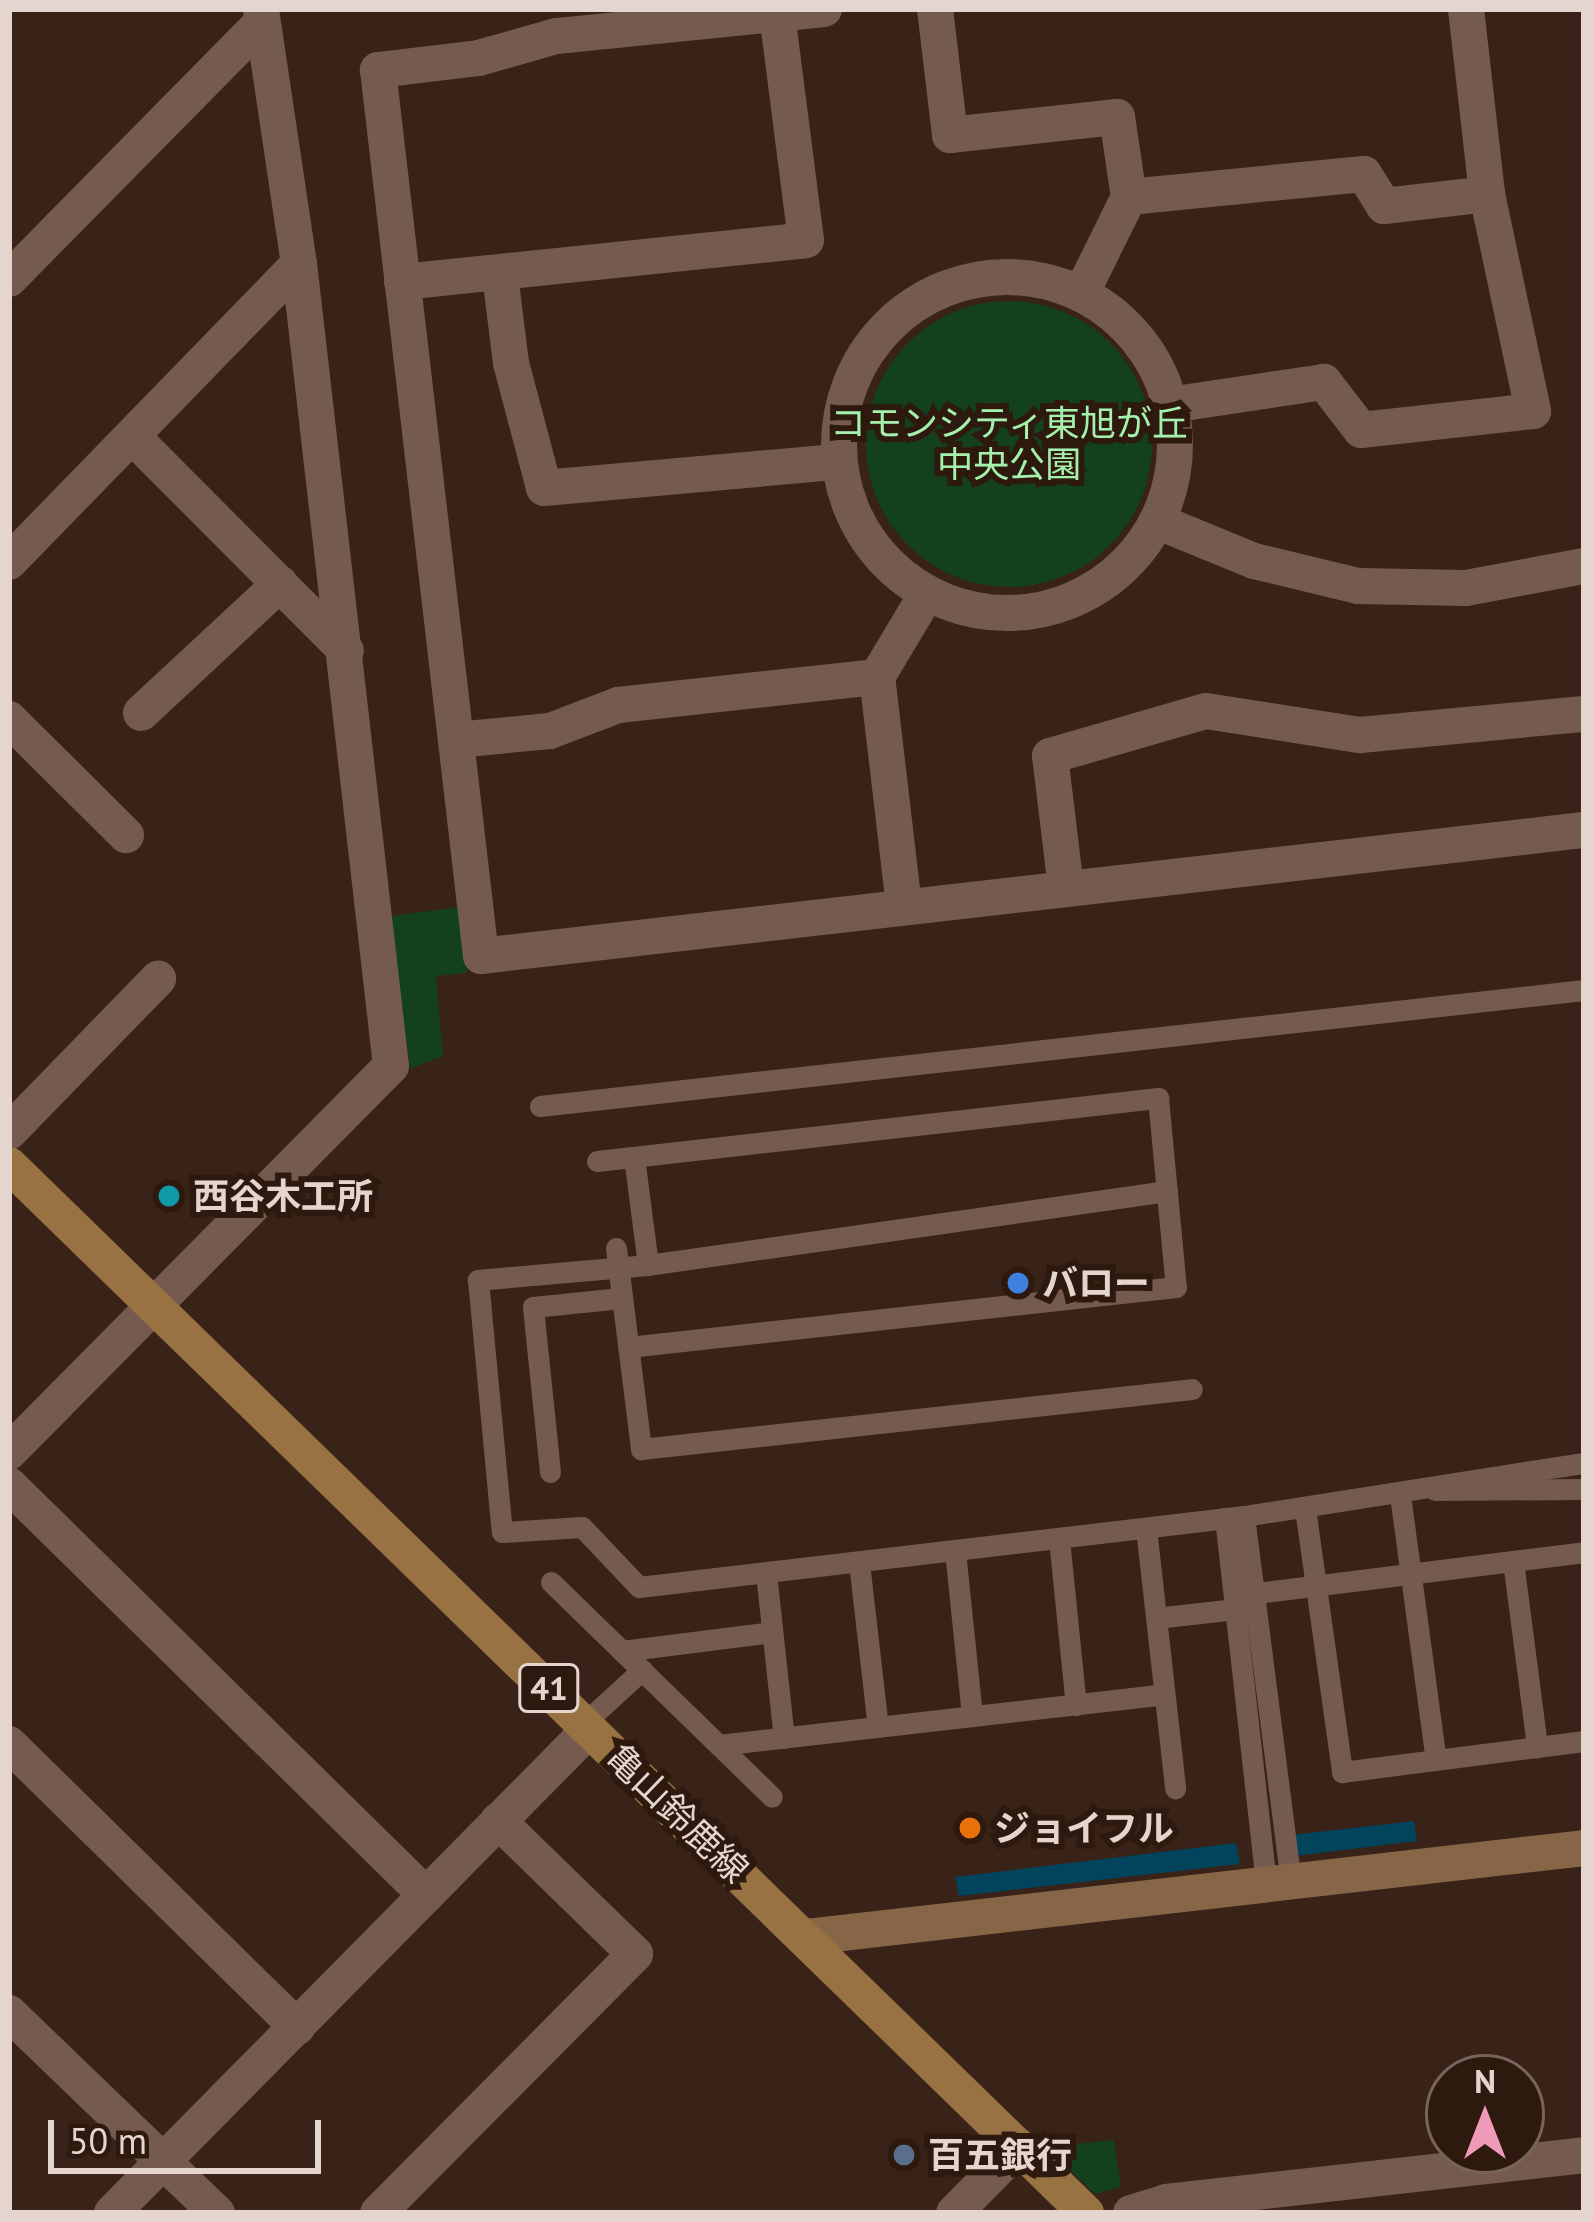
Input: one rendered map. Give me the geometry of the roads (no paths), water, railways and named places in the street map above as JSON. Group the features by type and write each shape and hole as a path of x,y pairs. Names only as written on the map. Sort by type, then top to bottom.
{"main road":[{"name":"亀山鈴鹿線","path":"9,1165 1086,2213"}],"street":[{"path":"824,9 556,36 479,58 378,70 481,956 1584,830"},
{"path":"935,9 950,135 1117,117 1129,197 1082,292"},
{"path":"1172,404 1324,382 1361,430 1533,411 1487,194 1466,9"},
{"path":"9,1452 391,1066 299,264 262,15"},
{"path":"9,279 262,15"},
{"path":"402,282 806,240 777,15"},
{"path":"1129,197 1364,174 1384,206 1487,194"},
{"path":"9,562 299,264"},
{"path":"500,274 511,363 544,488 837,462"},
{"path":"996,278 1082,292 1138,341 1172,404 1172,484 1160,522 1120,570 1058,606 1009,613 926,595 872,541 837,462 854,376 904,308 940,287 996,278"},
{"path":"132,436 346,651"},
{"path":"1160,522 1254,561 1358,586 1466,588 1584,566"},
{"path":"141,713 280,584"},
{"path":"904,906 877,677 926,595"},
{"path":"456,740 550,731 618,705 877,677"},
{"path":"1066,887 1050,756 1206,711 1360,735 1584,714"},
{"path":"9,719 126,835"},
{"path":"9,1132 158,979"},
{"path":"9,1485 426,1895"},
{"path":"112,2213 587,1726"},
{"path":"9,1744 297,2027"},
{"path":"378,2213 635,1954 498,1821"},
{"path":"807,1937 1584,1848"},
{"path":"9,2013 217,2213"},
{"path":"954,2213 1019,2147"},
{"path":"1132,2213 1166,2202 1584,2156"}],"lane":[{"path":"540,1106 1584,990"},
{"path":"597,1161 1158,1098 1176,1287 628,1348"},
{"path":"634,1157 648,1265"},
{"path":"1167,1191 648,1265 617,1258 478,1280 502,1532 582,1527 638,1588 1059,1540 1436,1490 1584,1489"},
{"path":"617,1258 640,1449 1192,1389"},
{"path":"550,1472 533,1307 622,1298"},
{"path":"1436,1490 1457,1478 1584,1463"},
{"path":"1400,1495 1436,1760"},
{"path":"1305,1508 1342,1772 1584,1742"},
{"path":"1234,1517 1278,1885"},
{"path":"1146,1528 1175,1788"},
{"path":"1059,1540 1076,1705"},
{"path":"955,1551 972,1716"},
{"path":"1156,1618 1316,1585 1584,1552"},
{"path":"1513,1561 1537,1747"},
{"path":"860,1562 878,1727"},
{"path":"766,1573 784,1738"},
{"path":"551,1582 772,1797"},
{"path":"622,1651 772,1632"},
{"path":"587,1726 641,1670"},
{"path":"719,1745 1164,1694"}],"water":[{"path":"1414,1821 1417,1841 1295,1856 1292,1835"},
{"path":"1236,1843 1240,1864 959,1896 955,1877"}],"place":[{"name":"西谷木工所","path":"169,1196"},
{"name":"バロー","path":"1018,1283"},
{"name":"ジョイフル","path":"970,1828"},
{"name":"百五銀行","path":"904,2155"}],"park label":[{"name":"コモンシティ東旭が丘 中央公園","path":"1009,442"}]}
